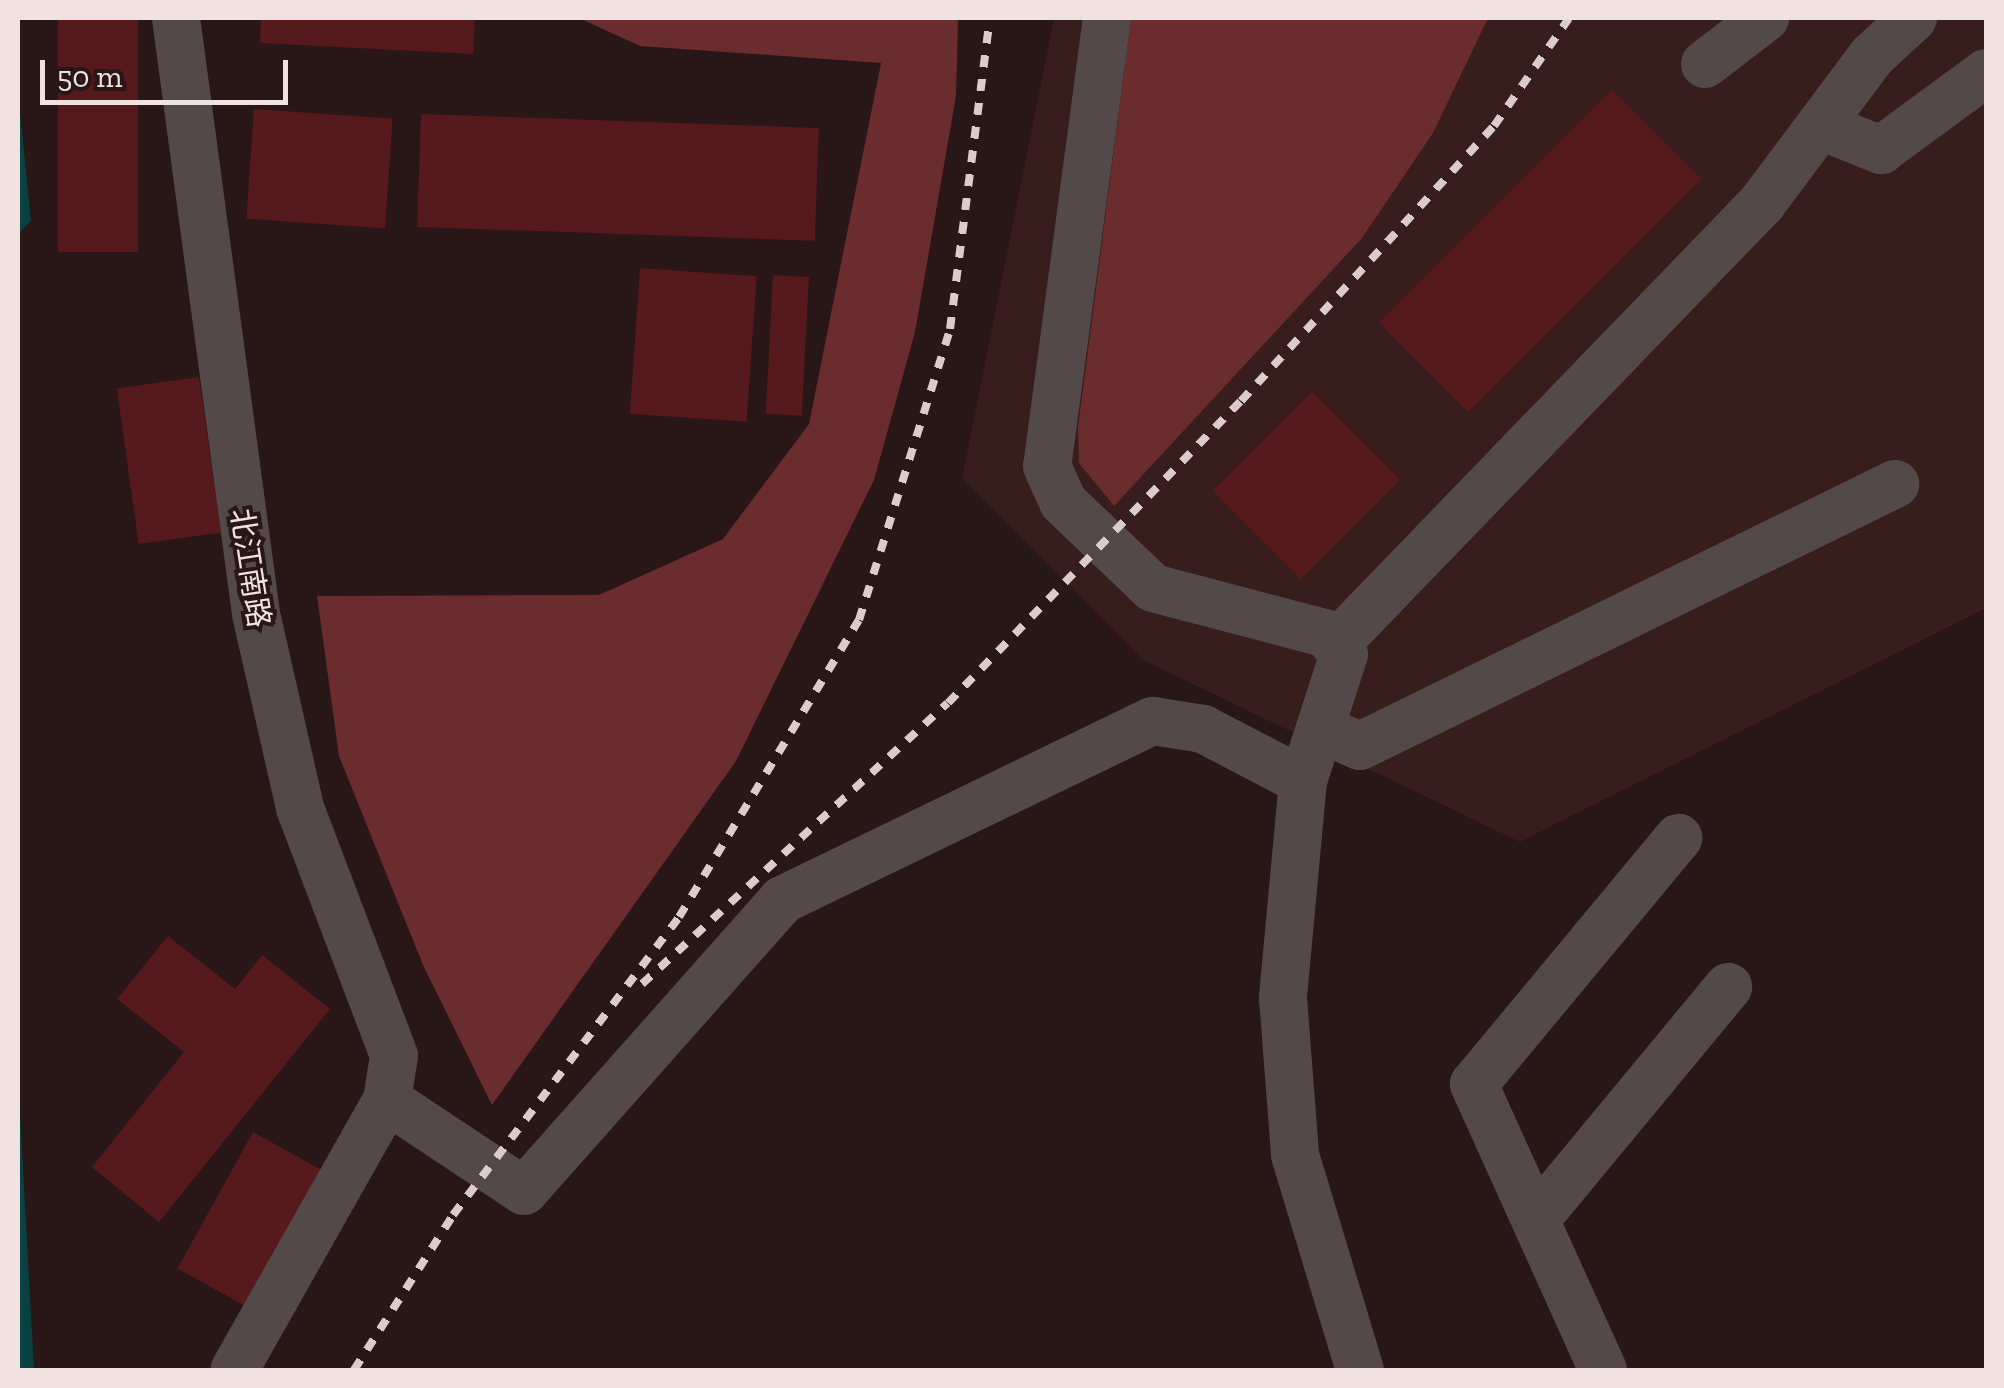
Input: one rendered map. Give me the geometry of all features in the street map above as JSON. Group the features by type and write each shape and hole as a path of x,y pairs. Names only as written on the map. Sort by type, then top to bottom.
{"street":[{"name":"北江南路","path":"176,18 256,614 300,808 394,1056 387,1100"},
{"path":"1106,18 1048,423 1047,466 1063,502 1173,600 1309,628 1337,643 1345,668 1303,781 1287,916 1285,1071 1295,1156 1360,1370"},
{"path":"1705,64 1765,18"},
{"path":"1337,643 1762,203 1913,18"},
{"path":"1821,126 1880,150 1986,73"},
{"path":"1323,730 1360,746 1894,484"},
{"path":"234,1370 387,1100 524,1191 782,900 1153,720 1203,729 1303,781"},
{"path":"1602,1370 1474,1084 1678,838"},
{"path":"1537,1218 1728,988"}],"shaded area":[{"path":"579,18 958,18 956,96 915,332 874,480 736,761 492,1105 423,965 339,756 317,596 599,595 723,539 809,424 881,63 640,46"},
{"path":"1054,18 1986,18 1986,608 1520,842 1143,660 962,478"},
{"path":"1131,18 1488,18 1433,133 1362,238 1114,506 1079,463 1078,427"}],"water":[{"path":"18,91 31,221 18,234"},
{"path":"18,1076 34,1370 18,1370"}],"building":[{"path":"58,18 138,18 138,252 58,252"},
{"path":"261,18 475,18 473,54 260,43"},
{"path":"1612,89 1702,179 1468,412 1379,322"},
{"path":"254,109 393,119 385,228 246,219"},
{"path":"421,114 819,128 815,241 417,227"},
{"path":"640,268 757,276 747,422 630,414"},
{"path":"773,275 809,277 802,416 766,414"},
{"path":"199,377 221,532 139,544 117,389"},
{"path":"1312,391 1400,479 1301,579 1212,491"},
{"path":"168,936 235,989 262,955 330,1009 159,1222 92,1167 184,1052 117,999"},
{"path":"253,1132 322,1170 246,1307 177,1268"}],"railway":[{"path":"354,1370 453,1215 679,917 859,620 950,329 990,18"},
{"path":"642,984 948,703 1241,401 1494,126 1569,18"}]}
